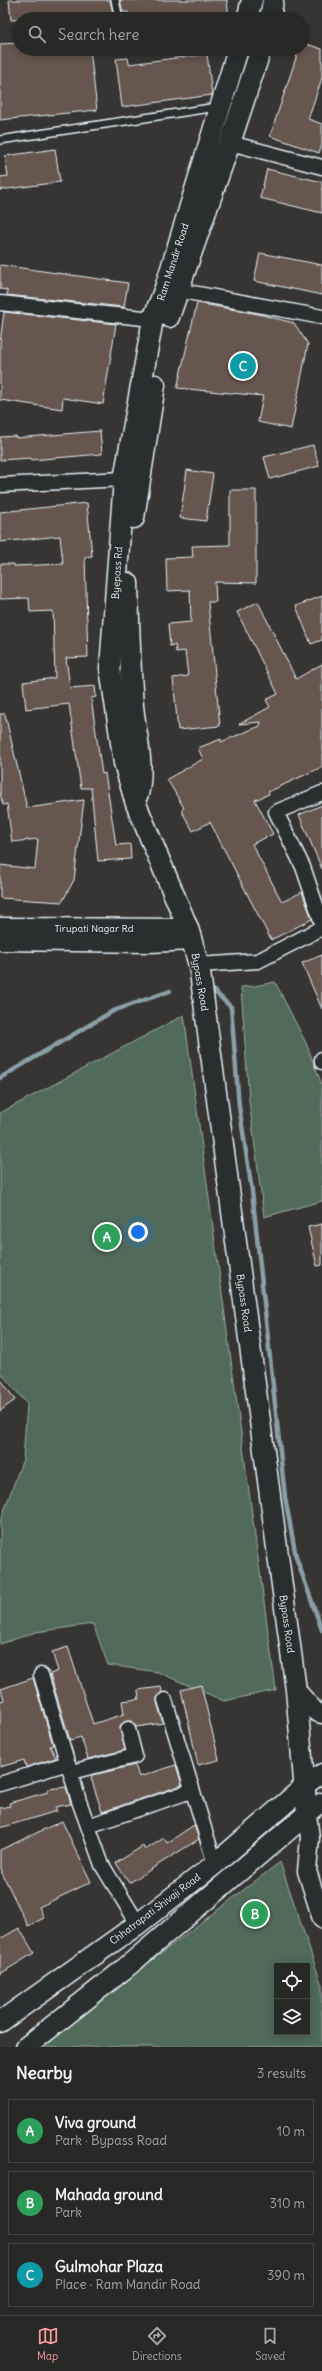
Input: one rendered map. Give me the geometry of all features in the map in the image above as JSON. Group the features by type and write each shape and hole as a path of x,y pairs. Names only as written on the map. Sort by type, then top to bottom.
{"main road":[{"path":"249,12 252,0"},
{"path":"271,12 273,0"},
{"name":"Ram Mandir Road","path":"131,481 153,319 172,289 236,56"},
{"path":"136,804 142,781 131,676 128,572 131,481 167,323 172,289 230,143 259,56"},
{"name":"Byepass Rd","path":"131,481 110,668 124,763 136,804"},
{"name":"Bypass Road","path":"136,804 189,935 199,965 296,1690 304,1787 314,1808"},
{"name":"Chhatrapati Shivaji Road","path":"0,2022 138,1924 214,1864 304,1787"},
{"path":"26,2047 123,1970 314,1808"}],"street":[{"path":"230,143 322,167"},
{"path":"172,289 322,317"},
{"path":"0,303 153,319"},
{"path":"0,485 131,481"},
{"path":"322,793 276,812 303,867 322,923"},
{"name":"Tirupati Nagar Rd","path":"0,927 189,935"},
{"path":"199,965 258,961 322,928"},
{"path":"0,941 149,943 189,935"},
{"path":"41,1675 69,1768 102,1864 138,1924"},
{"path":"296,1690 316,1712 322,1714"},
{"path":"165,1700 191,1792 214,1864"},
{"path":"0,1784 69,1768 135,1756 128,1729"},
{"path":"304,1787 322,1773"},
{"path":"88,1826 191,1792"},
{"path":"314,1808 316,1844 307,1871 322,1919"}],"lane":[{"path":"115,0 118,12"},
{"path":"0,140 222,106"}],"green space":[{"path":"275,982 306,1043 322,1085 322,1201 264,1217 249,1100 241,987"},
{"path":"184,1015 276,1690 224,1701 158,1672 108,1665 93,1624 36,1632 0,1644 0,1522 23,1459 27,1404 0,1372 0,1113"},
{"path":"280,1862 322,1986 322,2047 39,2047"}],"building":[{"path":"9,0 110,0 113,12 12,12 11,20"},
{"path":"120,0 227,0 228,12 128,12 123,12"},
{"path":"12,43 12,56 91,56 97,110 0,120 0,44"},
{"path":"310,45 322,49 322,78 308,119 322,124 322,145 319,153 270,136 297,56 310,56"},
{"path":"191,56 207,56 212,95 122,107 116,59 128,58 129,64"},
{"path":"55,149 60,182 0,190 0,177 8,176 5,156"},
{"path":"267,169 322,182 322,213 260,198"},
{"path":"260,253 322,265 322,295 254,281"},
{"path":"0,265 128,283 124,307 7,295 7,290 0,289"},
{"path":"197,303 258,314 294,323 308,344 291,429 258,422 263,396 177,388"},
{"path":"4,312 116,324 103,404 63,398 62,409 0,400 0,342"},
{"path":"100,431 102,454 31,460 31,458 0,460 0,437 16,436 16,438"},
{"path":"313,445 319,466 270,479 264,457"},
{"path":"187,470 213,474 206,521 180,518"},
{"path":"230,490 256,490 256,583 215,582 216,602 208,602 220,726 178,730 173,678 188,676 185,651 176,652 175,645 170,646 168,624 191,622 190,590 167,591 166,558 193,557 192,546 230,545"},
{"path":"87,503 92,556 85,557 88,657 66,658 70,688 95,686 96,697 91,698 102,774 105,773 116,845 130,844 131,859 98,861 91,788 81,788 69,704 26,709 23,682 55,678 53,611 30,612 29,598 0,599 0,564 14,564 14,566 63,564 60,536 0,542 0,512"},
{"path":"322,596 322,640 311,644 296,606"},
{"path":"258,602 296,679 322,664 322,767 268,792 269,794 255,800 273,834 252,844 282,902 302,892 312,919 271,940 210,822 193,831 181,810 184,808 167,779 203,759 198,748 221,739 221,742 260,726 261,722 239,724 270,707 266,700 278,694 237,612"},
{"path":"0,714 5,714 27,808 84,800 74,880 62,902 0,898 0,865 35,869 38,839 12,842 7,804 3,805 0,794"},
{"path":"322,805 322,869 299,815"},
{"path":"322,955 322,1009 302,963"},
{"path":"322,1224 322,1265 317,1266 308,1227"},
{"path":"0,1378 15,1400 0,1411"},
{"path":"68,1647 93,1724 124,1714 122,1701 139,1699 138,1690 161,1687 162,1692 157,1698 157,1702 163,1723 136,1727 131,1721 126,1721 120,1727 125,1750 88,1759 81,1737 70,1740 50,1674 58,1671 52,1652"},
{"path":"33,1678 53,1745 50,1746 56,1758 26,1767 24,1760 0,1767 0,1701 4,1700 1,1689"},
{"path":"201,1685 219,1760 198,1765 181,1690"},
{"path":"135,1765 139,1777 176,1765 182,1785 102,1812 91,1778 93,1775"},
{"path":"66,1787 71,1804 55,1807 57,1811 0,1828 0,1808 10,1806 9,1803 48,1792 48,1789"},
{"path":"62,1821 91,1882 39,1907 44,1918 28,1926 0,1869 0,1850"},
{"path":"194,1825 199,1839 129,1883 116,1863 143,1846 145,1850 164,1838 167,1843"},
{"path":"19,1928 34,1953 0,1974 0,1939"}],"waterway":[{"path":"0,1078 113,1011 170,991"},
{"path":"214,991 231,1007 239,1106 252,1191 285,1497 296,1557 322,1630"}],"place":[{"name":"Gulmohar Plaza","path":"243,366"},
{"name":"Viva ground","path":"107,1237"},
{"name":"Mahada ground","path":"255,1914"}]}
